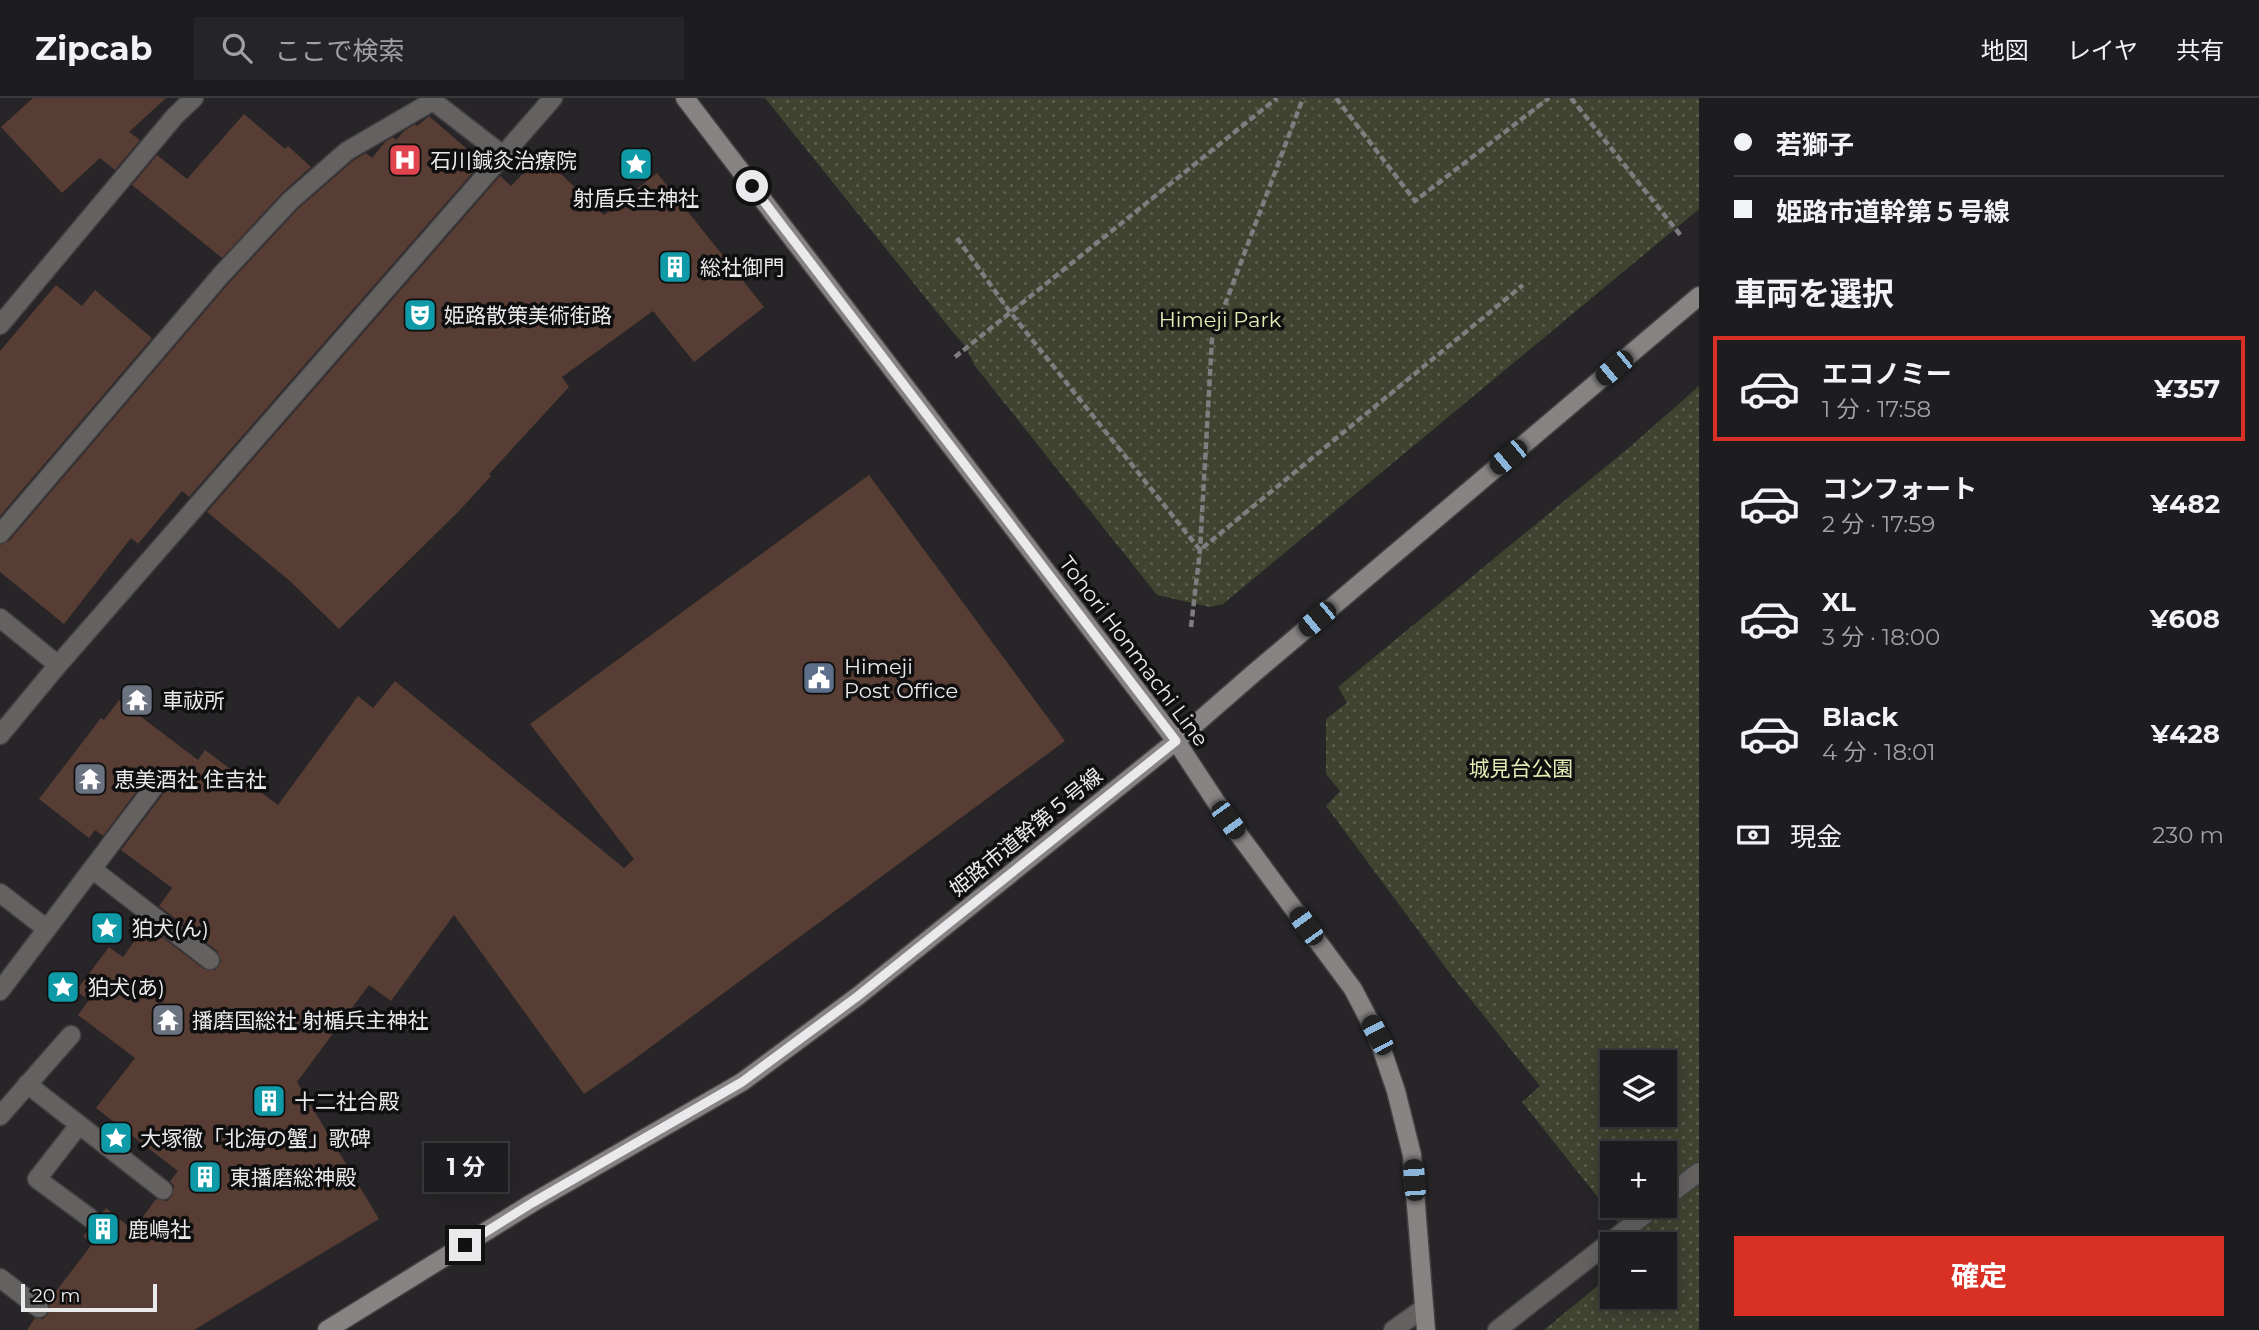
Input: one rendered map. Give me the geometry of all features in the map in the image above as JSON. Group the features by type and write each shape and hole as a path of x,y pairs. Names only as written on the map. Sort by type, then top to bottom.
{"street":[{"path":"0,325 175,116 194,98"},
{"path":"0,735 553,98"},
{"name":"Tohori Honmachi Line","path":"685,98 1176,741 1228,820 1353,989 1377,1035 1396,1091 1412,1155 1426,1330"},
{"path":"0,534 220,275 290,201 347,152 433,101 504,156"},
{"name":"姫路市道幹第５号線","path":"327,1330 532,1203 742,1082 858,996 1176,741 1699,296"},
{"path":"0,618 58,665"},
{"path":"0,991 160,779"},
{"path":"92,869 210,960"},
{"path":"2,898 47,929"},
{"path":"1,1110 71,1035"},
{"path":"27,1084 163,1190"},
{"path":"79,1125 37,1179 90,1218"},
{"path":"1677,1189 1699,1172"},
{"path":"1497,1330 1641,1218"},
{"path":"0,1278 39,1308"},
{"path":"1393,1330 1424,1308"}],"path":[{"path":"955,357 1278,98"},
{"path":"1191,627 1199,551 1212,340 1303,98"},
{"path":"1336,98 1415,201 1549,98"},
{"path":"1571,98 1682,237"},
{"path":"957,238 1010,312 1199,551"},
{"path":"1199,551 1523,285"}],"green space":[{"name":"Himeji Park","path":"765,98 1699,98 1699,209 1223,604 1210,607 1157,595 975,366 965,346"},
{"name":"城見台公園","path":"1699,386 1699,1330 1544,1330 1600,1284 1600,1309 1677,1309 1677,1232 1625,1232 1614,1218 1677,1218 1677,1141 1600,1141 1600,1200 1522,1102 1540,1086 1452,976 1326,806 1340,791 1326,774 1326,719 1347,703 1338,687 1631,446"}],"building":[{"path":"33,98 166,98 129,132 140,140 115,170 100,158 62,193 1,127"},
{"path":"244,114 285,149 288,146 311,167 282,193 222,258 132,185 157,155 187,179"},
{"path":"429,116 482,162 189,497 182,491 138,544 131,538 64,624 0,572 0,545 9,541 229,283 298,209 354,160 366,153 372,158 385,142 393,137 396,140 404,131 415,124 417,126"},
{"path":"541,155 604,215 657,173 764,307 694,362 653,311 562,377 569,387 489,474 491,476 339,629 291,582 207,512 500,176 511,186"},
{"path":"56,285 82,306 95,290 152,338 0,516 0,351"},
{"path":"869,475 1065,741 584,1094 454,915 391,1001 369,985 297,1082 379,1219 194,1330 27,1330 35,1318 43,1319 48,1314 48,1302 92,1244 83,1236 89,1229 99,1225 101,1214 106,1208 133,1230 156,1199 167,1201 172,1196 174,1186 170,1181 178,1171 96,1108 135,1058 78,1015 89,1000 76,991 109,947 123,957 146,925 204,969 215,970 221,961 217,951 159,906 172,888 121,850 169,786 171,780 167,770 161,768 151,772 103,836 95,830 89,838 39,799 101,718 104,720 119,700 198,760 205,750 278,805 358,696 373,708 395,681 624,868 634,859 530,724"}],"place":[{"name":"石川鍼灸治療院","path":"405,160"},
{"name":"射盾兵主神社","path":"636,164"},
{"name":"総社御門","path":"675,267"},
{"name":"姫路散策美術街路","path":"420,315"},
{"name":"Himeji Post Office","path":"819,678"},
{"name":"車祓所","path":"137,700"},
{"name":"恵美酒社 住吉社","path":"90,779"},
{"name":"狛犬(ん)","path":"107,928"},
{"name":"狛犬(あ)","path":"63,987"},
{"name":"播磨国総社 射楯兵主神社","path":"168,1020"},
{"name":"十二社合殿","path":"269,1101"},
{"name":"大塚徹「北海の蟹」歌碑","path":"116,1138"},
{"name":"東播磨総神殿","path":"205,1177"},
{"name":"鹿嶋社","path":"103,1229"}],"route":[{"path":"465,1245 532,1203 742,1082 858,996 1176,741 752,186"}]}
